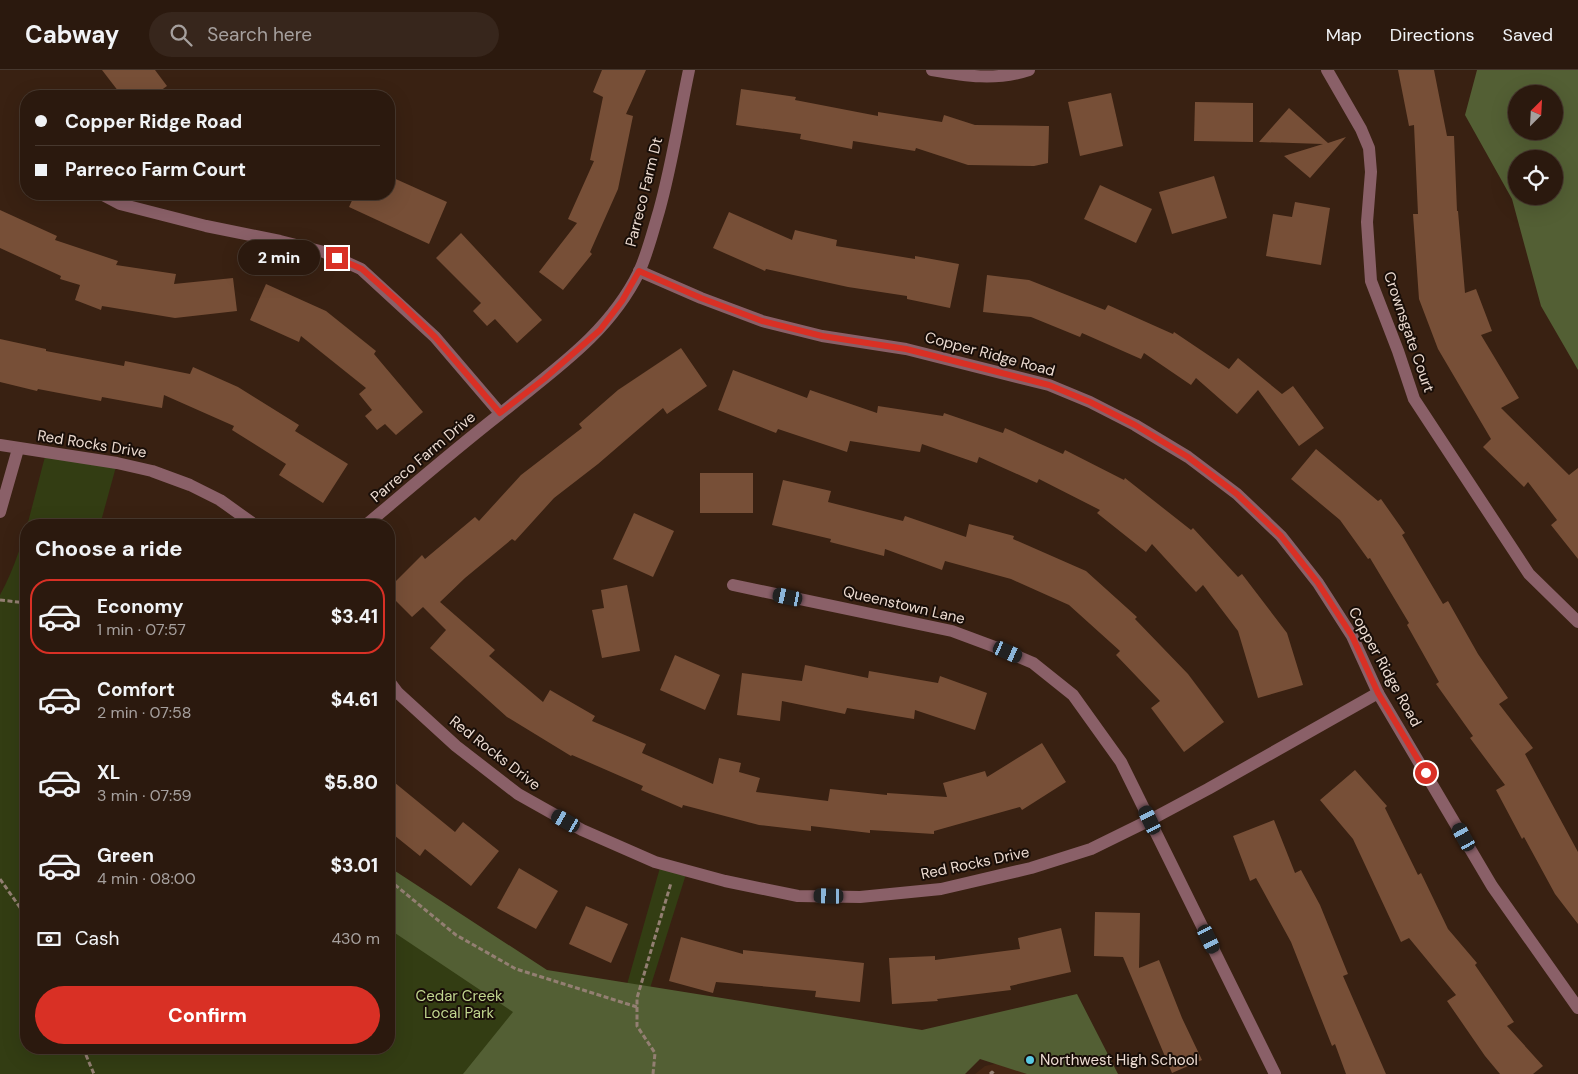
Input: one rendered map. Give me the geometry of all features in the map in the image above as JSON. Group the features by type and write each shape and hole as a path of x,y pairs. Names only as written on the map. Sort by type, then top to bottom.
{"street":[{"name":"Parreco Farm Dt","path":"500,413 544,379 600,330 622,301 639,271 651,241 666,185 688,70"},
{"path":"932,70 986,78 1013,76 1029,70"},
{"name":"Crownsgate Court","path":"1327,70 1369,148 1372,172 1367,222 1371,281 1414,399 1529,574 1578,622"},
{"path":"112,200 120,204 206,226 324,252 362,269 435,337 500,413"},
{"name":"Copper Ridge Road","path":"639,271 701,298 762,321 822,336 915,351 1049,385 1090,402 1135,425 1188,457 1237,494 1281,536 1318,583 1347,629 1378,693 1492,886 1578,1008"},
{"name":"Parreco Farm Drive","path":"373,519 500,413"},
{"name":"Red Rocks Drive","path":"0,445 117,463 152,471 190,485 220,500 247,519"},
{"path":"0,512 18,449"},
{"name":"Queenstown Lane","path":"732,585 952,631 1033,663 1073,695 1121,762 1276,1074"},
{"name":"Red Rocks Drive","path":"395,689 456,746 518,794 582,830 655,862 726,881 798,896 860,897 941,890 1031,868 1091,849 1150,820 1378,693"}],"path":[{"path":"0,600 20,602"},
{"path":"653,1074 655,1053 637,1026 637,998 676,868"},
{"path":"0,878 20,907"},
{"path":"395,885 456,935 516,969 637,1007"},
{"path":"86,1054 94,1074"}],"shaded area":[{"name":"Northwest High School","path":"1043,1054 1055,1074 975,1074 985,1066"}],"green space":[{"path":"1477,70 1578,70 1578,370 1541,306 1514,205 1563,205 1563,150 1508,150 1508,192 1465,115"},
{"path":"46,453 117,463 102,519 29,519"},
{"name":"Cedar Creek Local Park","path":"20,546 20,1054 395,1054 395,873 538,968 624,995 661,864 687,871 645,1004 697,1074 0,1074 0,595"},
{"path":"395,871 547,970 922,1030 1077,994 1118,1074 1027,1074 980,1059 965,1074 463,1074 513,1012 395,933"}],"building":[{"path":"102,70 155,70 167,86 161,90 117,90"},
{"path":"602,70 646,70 626,114 633,116 618,189 590,252 592,254 563,290 539,272 577,223 568,219 594,161 590,160 603,97 593,92"},
{"path":"1398,70 1434,70 1447,136 1454,136 1457,211 1465,293 1476,289 1492,331 1481,335 1519,398 1501,408 1569,475 1578,468 1578,559 1551,525 1557,520 1528,482 1524,487 1483,447 1491,439 1438,349 1419,299 1413,214 1418,214 1414,125 1409,126"},
{"path":"741,89 796,97 795,100 878,116 878,112 942,122 944,115 975,125 1049,126 1048,163 1034,166 968,165 916,148 915,151 853,141 852,149 800,139 801,134 736,125"},
{"path":"1111,93 1123,146 1080,156 1068,102"},
{"path":"1195,102 1253,103 1253,142 1194,141"},
{"path":"1289,108 1328,143 1346,137 1310,178 1284,156 1323,144 1259,142"},
{"path":"1214,176 1227,218 1172,234 1159,192"},
{"path":"395,179 447,202 429,244 349,207 352,200 395,200"},
{"path":"1100,185 1152,209 1136,243 1084,219"},
{"path":"1295,202 1330,208 1321,265 1266,256 1273,214 1292,217"},
{"path":"0,210 57,236 55,240 118,261 116,265 176,274 174,284 233,278 237,311 175,318 102,306 101,310 75,300 80,285 60,279 61,276 0,248"},
{"path":"729,212 792,240 795,230 837,240 836,246 915,259 915,256 959,264 950,308 907,299 907,296 848,287 766,269 765,271 713,248"},
{"path":"461,233 542,320 517,343 495,319 487,326 473,311 481,303 436,258"},
{"path":"987,275 1029,280 1105,310 1108,305 1173,334 1174,332 1229,369 1238,358 1282,394 1293,386 1324,428 1299,446 1258,390 1237,414 1196,378 1191,385 1144,353 1141,359 1082,333 1080,337 1031,317 983,312"},
{"path":"266,284 326,311 376,351 374,354 423,412 396,435 385,424 377,430 365,416 372,410 359,394 366,388 301,336 299,342 250,320"},
{"path":"0,339 46,349 46,351 124,366 125,361 190,374 193,367 238,387 299,425 295,431 348,464 323,503 279,475 286,464 232,430 234,426 164,395 162,408 102,397 101,401 38,389 37,391 0,382"},
{"path":"681,348 707,386 667,414 663,408 598,464 554,498 515,541 512,539 465,578 440,602 495,650 489,656 543,702 550,690 595,716 592,721 646,744 642,753 713,784 719,758 741,763 739,772 760,778 756,792 828,801 830,789 887,795 887,793 947,797 943,783 985,771 987,777 1042,743 1066,782 1022,810 1020,807 934,831 934,834 870,830 870,833 811,826 811,831 759,825 683,805 682,808 641,790 643,786 571,756 507,717 430,648 446,630 423,607 412,617 395,600 395,582 422,555 425,559 475,517 479,521 521,475 582,428 579,424 618,390"},
{"path":"733,370 807,398 810,390 877,413 878,406 943,416 944,413 1003,433 1005,428 1063,454 1065,450 1124,480 1125,478 1191,530 1193,528 1238,577 1242,574 1287,633 1303,685 1258,698 1238,631 1203,585 1196,592 1152,544 1146,552 1097,513 1100,510 1039,479 1037,483 979,457 977,463 922,444 920,452 850,441 847,452 778,429 776,433 718,410"},
{"path":"1316,449 1378,501 1381,499 1405,533 1402,535 1443,604 1448,601 1478,654 1508,698 1499,704 1533,748 1525,754 1578,852 1578,924 1555,894 1524,837 1522,839 1496,790 1505,785 1470,738 1473,736 1436,684 1439,682 1407,625 1409,623 1370,558 1368,559 1340,520 1291,479"},
{"path":"700,473 753,473 753,513 700,513"},
{"path":"783,480 831,491 828,502 903,521 905,516 966,537 969,524 1014,536 1013,539 1086,571 1137,617 1135,619 1188,674 1224,722 1184,752 1151,708 1160,701 1116,655 1120,651 1069,605 1011,579 945,561 942,570 885,549 884,556 830,542 831,539 772,525"},
{"path":"634,513 674,531 653,577 613,559"},
{"path":"627,585 640,651 602,658 592,610 604,608 601,590"},
{"path":"675,655 720,675 705,710 660,690"},
{"path":"805,665 868,678 869,671 938,683 940,676 987,693 975,730 915,710 914,719 847,708 845,714 782,701 780,721 737,715 742,673 802,681"},
{"path":"1355,770 1387,806 1385,808 1418,875 1421,873 1448,929 1477,963 1475,965 1514,1022 1507,1026 1543,1066 1533,1074 1500,1074 1485,1056 1447,1001 1456,995 1409,938 1401,942 1353,839 1320,800"},
{"path":"395,783 455,832 463,822 499,851 471,886 425,849 420,856 395,836"},
{"path":"1274,820 1295,873 1301,870 1320,905 1348,974 1343,976 1386,1074 1346,1074 1335,1044 1332,1046 1291,942 1256,878 1250,881 1233,836"},
{"path":"519,868 558,891 536,929 497,908"},
{"path":"586,906 628,924 611,963 569,944"},
{"path":"1095,912 1140,913 1139,968 1159,960 1182,1018 1202,1060 1172,1073 1123,957 1094,956"},
{"path":"1061,928 1071,972 1010,986 1011,990 937,999 938,1001 892,1004 889,958 935,956 935,960 1020,949 1018,938"},
{"path":"681,937 743,954 743,950 864,963 860,1002 815,997 816,991 716,982 713,993 669,981"}],"place":[{"name":"Northwest High School","path":"1030,1060"}],"route":[{"path":"337,258 362,269 399,302 435,337 500,413 544,379 600,330 622,301 639,271 701,298 762,321 822,336 906,349 951,359 1049,385 1090,402 1135,425 1188,457 1237,494 1281,536 1318,583 1352,636 1378,693 1426,773"}]}
